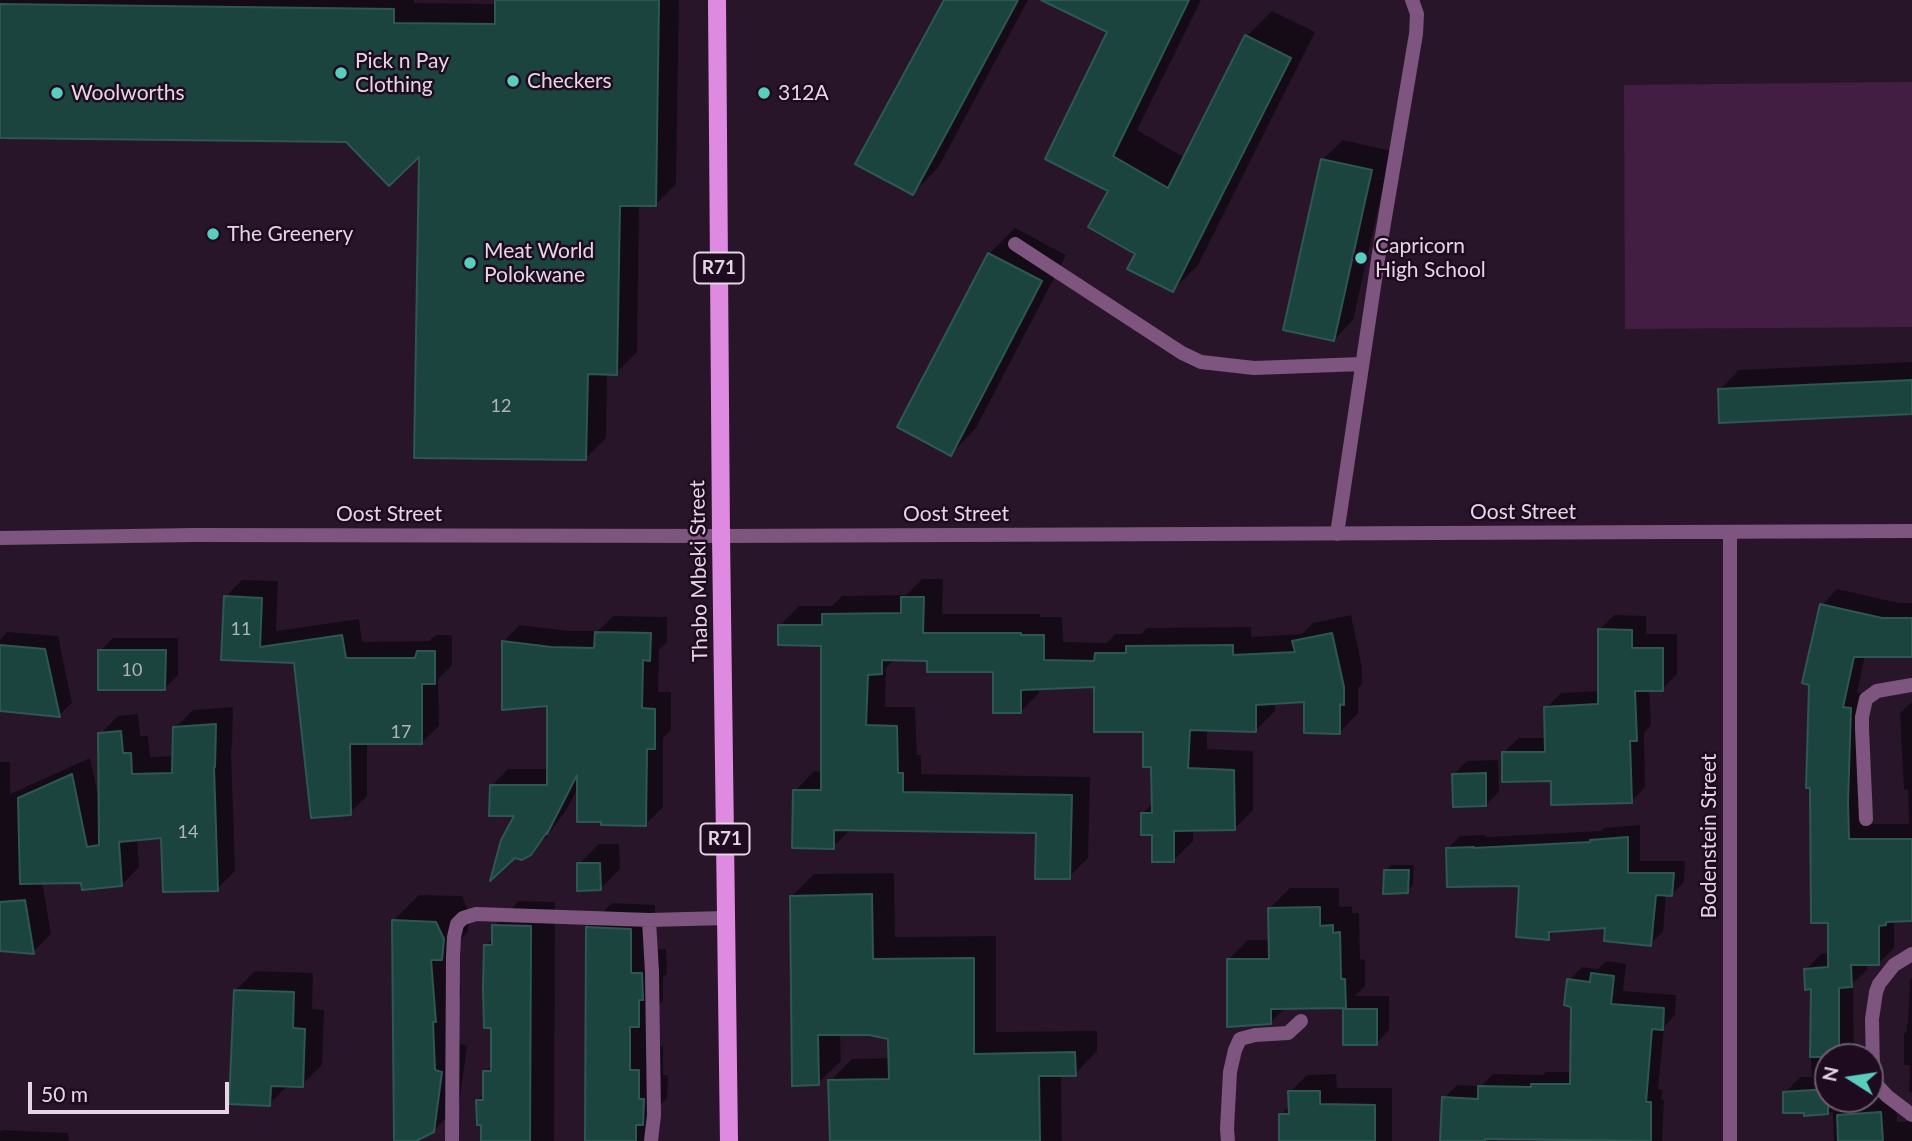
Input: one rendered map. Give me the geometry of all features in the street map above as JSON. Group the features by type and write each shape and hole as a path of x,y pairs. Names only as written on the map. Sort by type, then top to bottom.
{"main road":[{"name":"Thabo Mbeki Street","path":"717,0 729,1141"}],"street":[{"path":"1337,534 1379,253 1416,34 1417,14 1412,0"},
{"path":"1015,244 1182,353 1201,362 1254,368 1362,364"},
{"name":"Oost Street","path":"0,538 194,535 721,536 1912,531"},
{"name":"Bodenstein Street","path":"1730,532 1730,1141"},
{"path":"1866,819 1861,729 1866,699 1877,691 1912,685"},
{"path":"452,1141 453,957 457,925 463,918 475,914 649,920 726,918"},
{"path":"649,920 654,1115 651,1141"},
{"path":"1912,954 1894,965 1879,984 1872,1020 1873,1070 1877,1086 1912,1115"},
{"path":"1228,1141 1230,1072 1240,1039 1255,1035 1288,1033 1301,1021"}],"shaded area":[{"path":"1912,82 1912,327 1625,329 1624,85"}],"building":[{"path":"495,0 659,0 656,206 620,206 617,375 588,374 586,460 414,458 419,157 389,186 346,142 0,138 0,4 394,9 394,23 495,24"},
{"path":"944,0 1018,0 913,195 855,164"},
{"path":"1041,0 1189,0 1113,156 1168,188 1245,35 1291,58 1173,292 1127,269 1135,254 1088,227 1108,191 1045,159 1107,32"},
{"path":"1321,159 1372,170 1334,341 1283,330"},
{"path":"988,253 1042,281 951,456 897,427"},
{"path":"1912,380 1912,414 1719,423 1718,389"},
{"path":"224,596 262,598 260,647 342,635 346,658 415,658 417,651 435,651 435,684 422,684 422,744 350,744 351,815 311,818 294,663 221,660"},
{"path":"901,597 924,597 923,633 1044,635 1044,660 1094,661 1095,653 1126,653 1126,646 1233,645 1233,655 1295,652 1292,641 1332,633 1344,687 1344,705 1340,704 1340,734 1304,733 1304,702 1256,705 1256,732 1190,730 1188,768 1234,770 1235,830 1174,831 1174,862 1152,862 1152,835 1141,835 1141,813 1152,813 1151,767 1143,767 1143,732 1094,732 1094,687 1021,690 1021,713 993,713 993,672 927,672 927,661 882,660 882,674 868,675 866,725 897,726 898,773 903,773 903,792 1072,795 1070,879 1035,879 1036,833 834,830 834,849 792,848 793,790 821,790 821,646 778,645 778,625 822,625 822,614 901,613"},
{"path":"1820,604 1882,618 1912,618 1912,657 1854,657 1843,707 1851,708 1849,839 1912,839 1912,921 1886,922 1886,925 1879,926 1879,965 1851,965 1852,987 1839,988 1839,1043 1814,1043 1814,1057 1810,1057 1811,989 1805,990 1804,969 1828,967 1828,923 1811,923 1810,788 1806,788 1809,685 1802,683"},
{"path":"1598,629 1632,630 1632,648 1663,648 1663,691 1635,691 1637,741 1630,741 1632,803 1551,805 1551,781 1502,782 1502,752 1545,752 1544,707 1598,704"},
{"path":"595,632 651,633 650,661 643,660 642,708 655,709 655,749 647,749 646,826 577,822 577,775 547,834 531,855 522,860 515,858 490,881 501,840 514,816 489,816 490,785 547,785 547,706 502,710 502,641 551,647 594,648"},
{"path":"0,645 45,649 60,717 0,711"},
{"path":"98,650 166,650 165,690 98,690"},
{"path":"216,724 214,767 218,891 163,892 161,838 119,842 122,886 82,890 81,883 20,884 18,798 72,774 87,847 99,845 98,733 121,731 123,753 131,753 132,774 172,773 173,727"},
{"path":"1486,773 1486,806 1453,807 1452,774"},
{"path":"1628,837 1628,873 1674,873 1672,896 1656,895 1651,946 1604,941 1605,928 1549,932 1549,940 1516,937 1519,886 1447,887 1446,848 1590,842"},
{"path":"577,863 600,863 601,890 577,891"},
{"path":"1384,870 1409,870 1408,893 1383,894"},
{"path":"872,894 873,959 974,958 974,1054 1075,1052 1076,1076 1039,1076 1040,1141 830,1141 828,1080 889,1079 888,1039 869,1035 818,1035 819,1085 792,1086 790,896"},
{"path":"25,900 34,954 0,951 0,902"},
{"path":"1320,907 1320,926 1333,925 1333,933 1340,932 1341,979 1345,979 1346,1008 1271,1009 1271,1024 1227,1027 1227,959 1269,959 1268,908"},
{"path":"392,920 436,922 444,939 442,960 431,960 436,1022 433,1022 435,1070 442,1072 434,1132 416,1141 394,1141"},
{"path":"492,925 531,926 530,1141 481,1141 481,1125 477,1125 476,1100 483,1100 483,1071 491,1071 491,1028 484,1028 483,988 484,945 492,945"},
{"path":"586,927 631,929 631,973 642,973 643,1000 639,1000 639,1027 630,1027 630,1070 639,1070 639,1099 644,1099 643,1125 636,1125 636,1141 585,1141"},
{"path":"1591,973 1614,976 1611,1004 1664,1008 1663,1030 1652,1029 1646,1102 1651,1102 1651,1141 1440,1141 1442,1097 1478,1099 1478,1086 1531,1087 1531,1084 1570,1084 1571,1007 1564,1005 1567,979 1590,982"},
{"path":"234,990 294,992 293,1028 305,1029 303,1087 271,1086 270,1106 229,1104"},
{"path":"1343,1009 1377,1009 1377,1045 1343,1045"},
{"path":"1814,1090 1814,1113 1828,1114 1804,1116 1804,1113 1783,1113 1783,1092"},
{"path":"1288,1091 1320,1091 1320,1104 1375,1105 1375,1141 1279,1141 1279,1114 1289,1114"},
{"path":"1881,1113 1883,1141 1838,1141 1837,1115"}],"place":[{"name":"Pick n Pay Clothing","path":"341,73"},
{"name":"Checkers","path":"513,81"},
{"name":"Woolworths","path":"57,93"},
{"name":"312A","path":"764,93"},
{"name":"The Greenery","path":"213,234"},
{"name":"Capricorn High School","path":"1361,258"},
{"name":"Meat World Polokwane","path":"470,263"}]}
